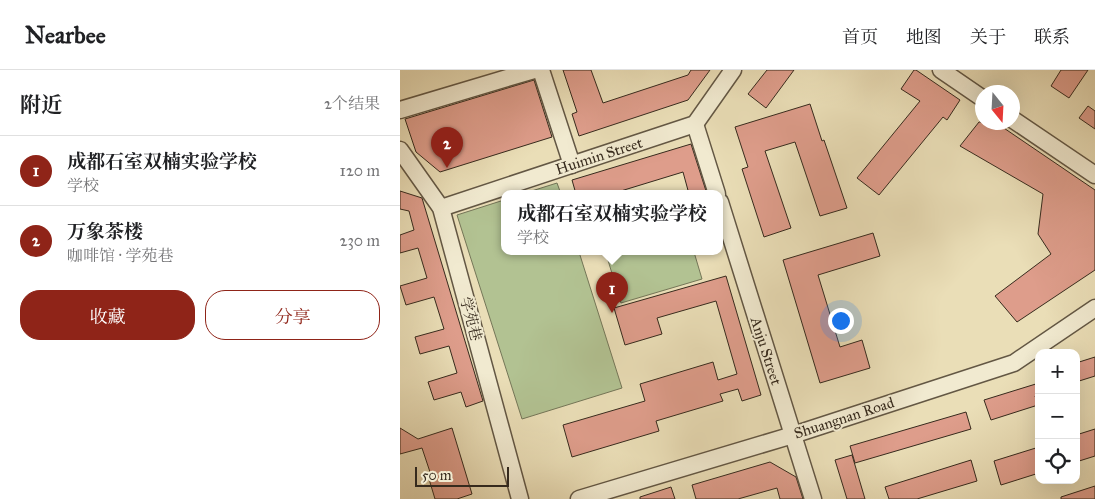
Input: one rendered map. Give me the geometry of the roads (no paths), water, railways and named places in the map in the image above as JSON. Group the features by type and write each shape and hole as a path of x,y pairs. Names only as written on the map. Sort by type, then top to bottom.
{"street":[{"path":"400,110 534,70"},
{"path":"541,70 572,165"},
{"path":"716,190 695,124 734,70"},
{"path":"942,70 975,93"},
{"name":"Huimin Street","path":"441,208 695,124"},
{"path":"1020,124 1095,176"},
{"name":"学苑巷","path":"400,150 441,208 520,499"},
{"name":"Anju Street","path":"723,212 813,499"},
{"name":"Shuangnan Road","path":"579,499 793,435 1014,363 1095,308"}],"place":[{"name":"万象茶楼","path":"447,168"},
{"name":"成都石室双楠实验学校","path":"612,313"}]}
